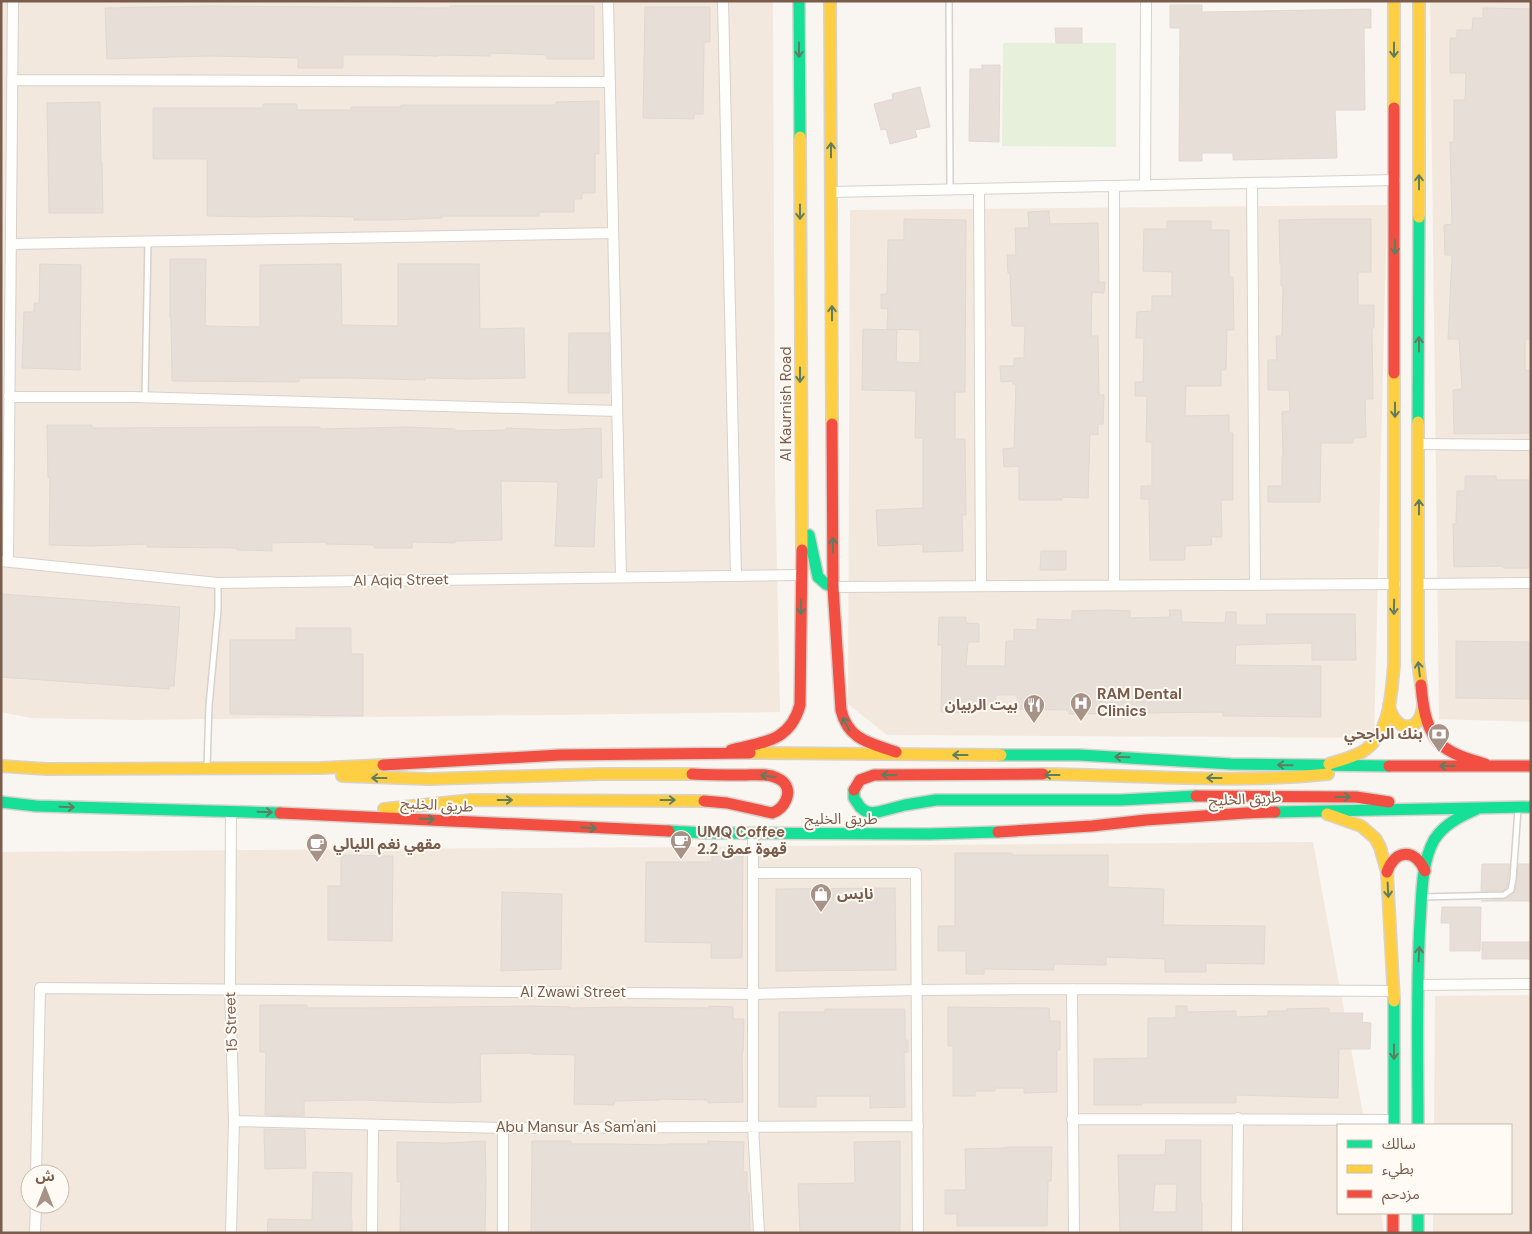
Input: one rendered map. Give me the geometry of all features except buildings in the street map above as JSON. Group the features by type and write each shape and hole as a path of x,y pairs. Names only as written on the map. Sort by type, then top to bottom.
{"main road":[{"name":"Al Kaurnish Road","path":"720,754 778,737 791,727 798,715 802,575 798,1"},
{"path":"822,1 822,22 830,51"},
{"path":"830,1 833,587 842,721 846,728 860,739 902,755"},
{"path":"1324,766 1366,750 1380,736 1384,727 1394,665 1394,1"},
{"path":"1419,1 1418,661 1429,729 1434,739 1442,747 1455,754 1492,766"},
{"path":"801,477 811,551 818,577 833,587"},
{"path":"1389,699 1392,718 1396,723 1406,726 1416,724 1423,717 1423,698"},
{"path":"1,766 46,769 320,768 383,766 550,755 720,754 1070,755 1231,764 1531,766"},
{"path":"1385,766 1295,778 1206,778 1075,774 874,775 860,780 854,791 854,798 864,811 871,813 936,800 1121,800 1202,796 1356,797 1436,808"},
{"path":"258,768 370,778 766,775 783,781 787,791 785,804 778,812 772,813 727,803 701,801 472,800 335,815"},
{"name":"طريق الخليج","path":"1,802 36,806 335,815 753,834 986,833 1246,813 1531,807"},
{"path":"1,806 36,806"},
{"path":"1418,1124 1418,985 1425,871 1431,846 1441,830 1461,815 1482,807"},
{"path":"1319,811 1358,824 1371,833 1380,844 1385,855 1394,991 1394,1123"},
{"path":"1387,872 1390,862 1394,858 1406,854 1412,854 1421,860 1425,871"},
{"path":"1394,1214 1394,1233"},
{"path":"1418,1214 1418,1233"}],"street":[{"path":"4,561 9,397 13,1"},
{"path":"608,1 621,577"},
{"path":"723,1 736,576"},
{"path":"1145,185 1146,1"},
{"path":"12,80 610,82"},
{"path":"831,192 1395,180"},
{"path":"1252,183 1255,584"},
{"path":"1114,186 1114,585"},
{"path":"979,189 981,586"},
{"path":"11,244 613,233"},
{"path":"9,397 145,398 617,411"},
{"path":"1419,444 1531,445"},
{"name":"Al Aqiq Street","path":"4,561 218,583 802,575"},
{"path":"1419,584 1531,583"},
{"path":"833,587 1395,584"},
{"name":"15 Street","path":"231,811 230,989 234,1121 232,1233"},
{"path":"753,834 753,1126 759,1233"},
{"path":"754,873 916,873 918,1233"},
{"path":"1418,985 1531,984"},
{"name":"Al Zwawi Street","path":"36,1164 40,988 753,994 1072,989 1394,991"},
{"path":"1072,989 1074,1233"},
{"path":"1072,1119 1238,1118 1394,1123"},
{"path":"1237,1233 1238,1118"},
{"name":"Abu Mansur As Sam'ani","path":"234,1121 503,1128 918,1126"},
{"path":"372,1233 373,1126"},
{"path":"503,1128 503,1233"},
{"path":"35,1233 36,1214"}],"lane":[{"path":"949,1 950,189"},
{"path":"145,398 148,241"},
{"path":"206,768 209,706 218,609 218,583"},
{"path":"1422,897 1504,895 1511,890 1518,807"}],"shaded area":[{"path":"1,1 773,1 775,477 780,712 136,720 31,718 1,712"},
{"path":"1531,1 1531,722 1439,719 1430,2"},
{"path":"1387,205 1374,738 887,735 848,704 850,210"},
{"path":"1313,842 1365,1124 1337,1124 1337,1214 1381,1214 1384,1233 1,1233 1,852"},
{"path":"1531,995 1531,1233 1433,1233 1433,1214 1512,1214 1512,1124 1434,1124 1435,996"}],"green space":[{"path":"1003,43 1116,43 1116,147 1002,146"}],"traffic: fast":[{"path":"799,1 800,137"},
{"path":"1418,422 1419,217"},
{"path":"809,535 818,577 833,587"},
{"path":"1001,755 1079,755 1231,764 1389,766"},
{"path":"854,790 854,798 860,807 871,813 936,800 1121,800 1196,796"},
{"path":"1,802 36,806 280,813"},
{"path":"1275,812 1531,807"},
{"path":"1418,1124 1418,973 1424,869 1430,849 1438,834 1453,821 1477,809"},
{"path":"669,831 705,833 929,834 998,832"},
{"path":"1394,1001 1394,1124"},
{"path":"1418,1214 1418,1233"}],"traffic: slow":[{"path":"830,1 832,424"},
{"path":"1394,1 1394,108"},
{"path":"1419,1 1419,217"},
{"path":"800,137 802,550"},
{"path":"1329,764 1357,755 1374,742 1385,722 1390,700 1394,665 1394,373"},
{"path":"1418,422 1418,661 1421,685"},
{"path":"1389,705 1396,721 1401,725 1407,726 1412,726 1417,722 1423,706"},
{"path":"750,753 1001,755"},
{"path":"1,766 46,769 320,768 383,765"},
{"path":"342,776 429,779 599,774 692,774"},
{"path":"1043,774 1221,779 1328,774"},
{"path":"384,809 472,800 704,801"},
{"path":"1327,814 1361,826 1375,838 1380,847 1387,872 1394,1001"}],"traffic: jam":[{"path":"1394,108 1394,373"},
{"path":"832,424 833,587 841,710 849,728 861,739 896,752"},
{"path":"731,750 764,742 782,733 790,727 800,705 802,550"},
{"path":"1421,685 1425,714 1437,740 1456,754 1485,764"},
{"path":"383,765 560,755 750,753"},
{"path":"1389,766 1531,766"},
{"path":"692,774 769,775 783,782 788,790 783,805 772,813 727,803 704,801"},
{"path":"854,790 860,780 874,775 1043,774"},
{"path":"1196,796 1356,797 1389,802"},
{"path":"998,832 1275,812"},
{"path":"280,813 669,831"},
{"path":"1387,872 1395,859 1405,854 1416,858 1425,871"},
{"path":"1393,1214 1393,1233"}],"place":[{"name":"RAM Dental Clinics","path":"1081,722"},
{"name":"بيت الربيان","path":"1034,724"},
{"name":"بنك الراجحي","path":"1439,753"},
{"name":"UMQ Coffee 2.2 قهوة عمق","path":"681,860"},
{"name":"مقهي نغم الليالي","path":"317,863"},
{"name":"نايس","path":"821,913"}]}
